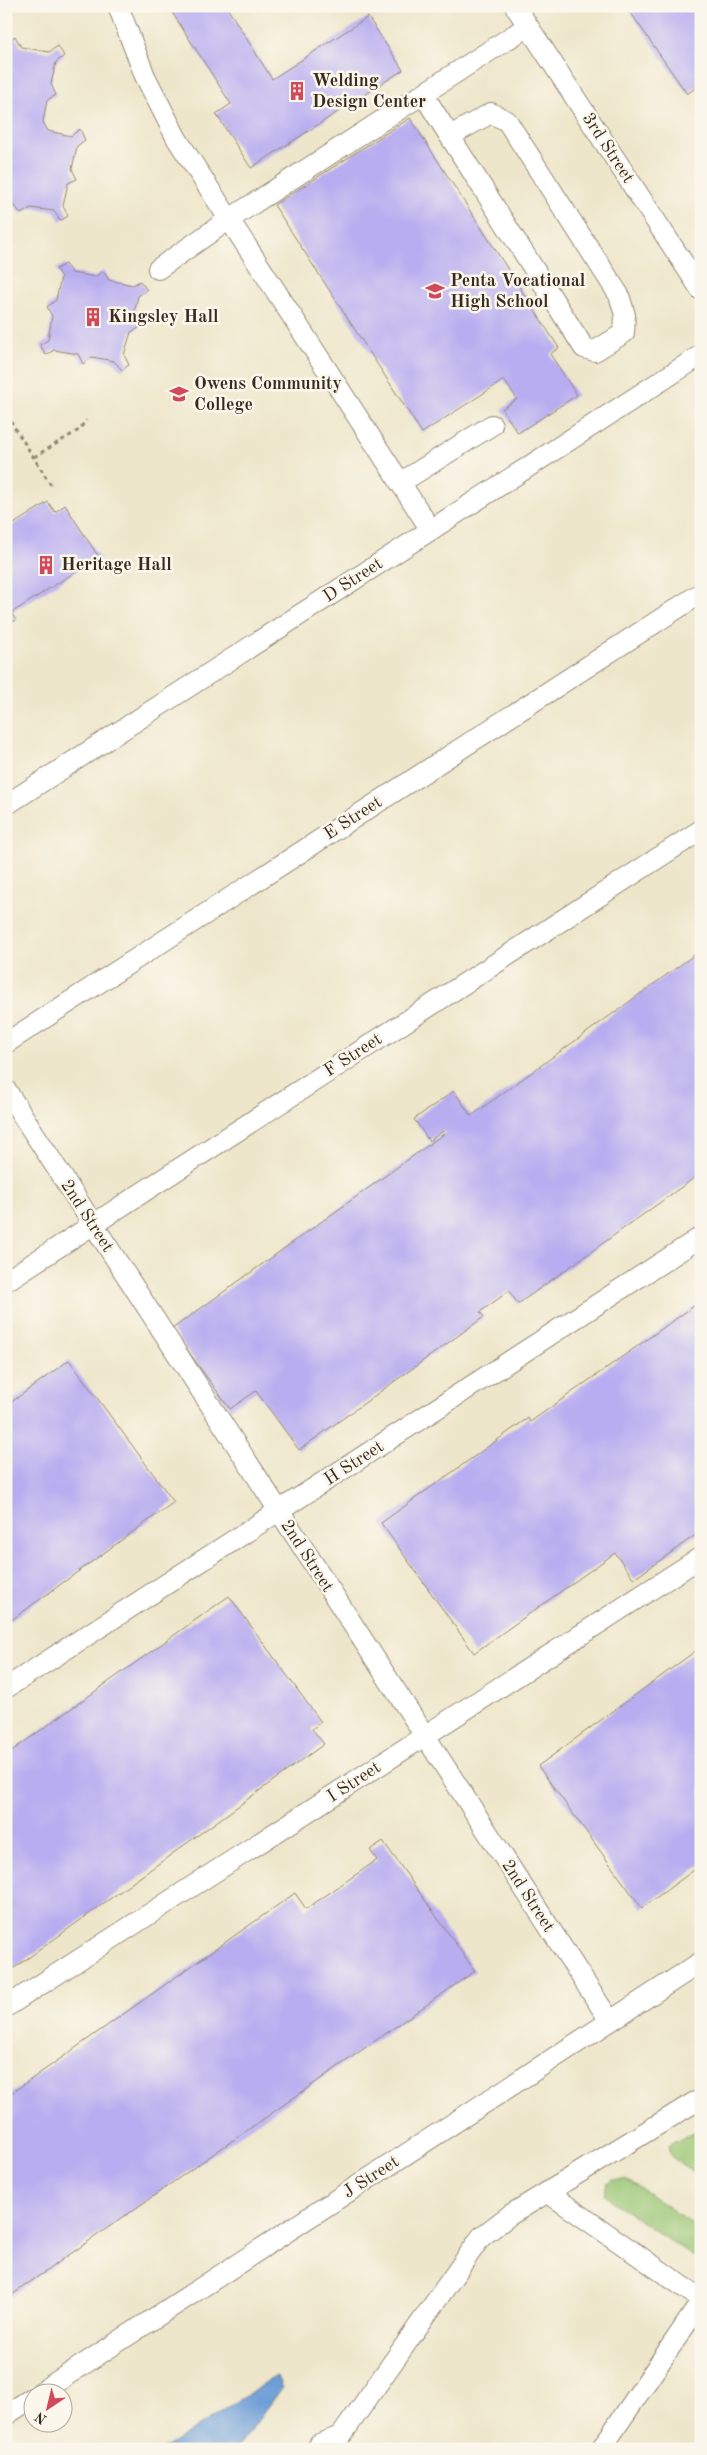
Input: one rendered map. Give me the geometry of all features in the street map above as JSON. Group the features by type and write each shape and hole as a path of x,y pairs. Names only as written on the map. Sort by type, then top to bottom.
{"street":[{"path":"118,6 145,76 177,139 431,530"},
{"name":"3rd Street","path":"516,6 701,290"},
{"path":"158,269 228,220 528,26"},
{"path":"423,94 584,348 595,351 624,332 625,315 618,296 507,121 491,113 450,136"},
{"name":"D Street","path":"6,805 701,355"},
{"path":"400,483 492,425"},
{"name":"E Street","path":"6,1043 701,593"},
{"name":"F Street","path":"6,1281 701,830"},
{"name":"2nd Street","path":"6,1090 610,2020"},
{"name":"H Street","path":"6,1688 701,1237"},
{"name":"I Street","path":"6,2007 701,1557"},
{"name":"J Street","path":"56,2382 701,1962"},
{"path":"316,2449 319,2444 341,2442 481,2237 510,2215 695,2102 701,2106"},
{"path":"547,2192 701,2300 602,2449"},
{"path":"6,2415 22,2405"}],"path":[{"path":"6,414 53,488"},
{"path":"34,457 79,430 86,420"}],"green space":[{"path":"694,2132 701,2136 701,2172 698,2174 678,2162 669,2150 669,2145"},
{"path":"612,2180 625,2180 637,2186 690,2222 698,2234 698,2255 694,2257 604,2195 607,2184"}],"water":[{"path":"277,2376 282,2388 237,2449 163,2449"}],"building":[{"name":"Welding Design Center","path":"168,6 226,6 272,79 368,17 403,70 251,168 216,114 231,104"},
{"path":"626,6 701,6 701,84 687,94"},
{"path":"15,36 21,47 49,52 58,46 64,56 56,62 51,84 56,95 47,100 43,122 48,131 71,136 80,129 85,140 77,146 72,169 77,179 68,183 63,206 68,216 60,221 54,211 31,208 21,214 15,206 6,204 6,43"},
{"path":"410,118 559,348 550,354 577,395 518,433 502,409 517,399 504,380 422,433 274,205"},
{"name":"Kingsley Hall","path":"65,264 72,273 95,277 103,271 109,280 133,285 140,281 147,290 138,296 133,318 139,328 131,332 124,355 129,365 122,370 114,361 92,357 83,364 78,354 54,350 46,355 40,345 48,340 52,316 47,307 56,300 61,277 56,269"},
{"name":"Heritage Hall","path":"48,502 55,512 65,505 100,559 89,566 88,564 11,613 16,620 6,626 6,529"},
{"path":"701,950 701,1173 518,1304 509,1291 480,1312 484,1317 299,1450 256,1391 230,1409 172,1329 445,1133 443,1131 429,1141 414,1119 454,1091 471,1116"},
{"path":"701,1301 701,1531 634,1579 615,1553 474,1653 381,1523 528,1418 530,1422"},
{"path":"69,1360 174,1502 6,1624 6,1406"},
{"path":"229,1596 321,1722 312,1729 324,1744 6,1974 6,1755"},
{"path":"701,1647 701,1865 642,1908 538,1766"},
{"path":"383,1841 475,1971 6,2299 6,2097 295,1893 306,1909 377,1860 370,1850"}],"place":[{"name":"Welding Design Center","path":"297,91"},
{"name":"Penta Vocational High School","path":"435,291"},
{"name":"Kingsley Hall","path":"93,317"},
{"name":"Owens Community College","path":"179,394"},
{"name":"Heritage Hall","path":"46,565"}]}
